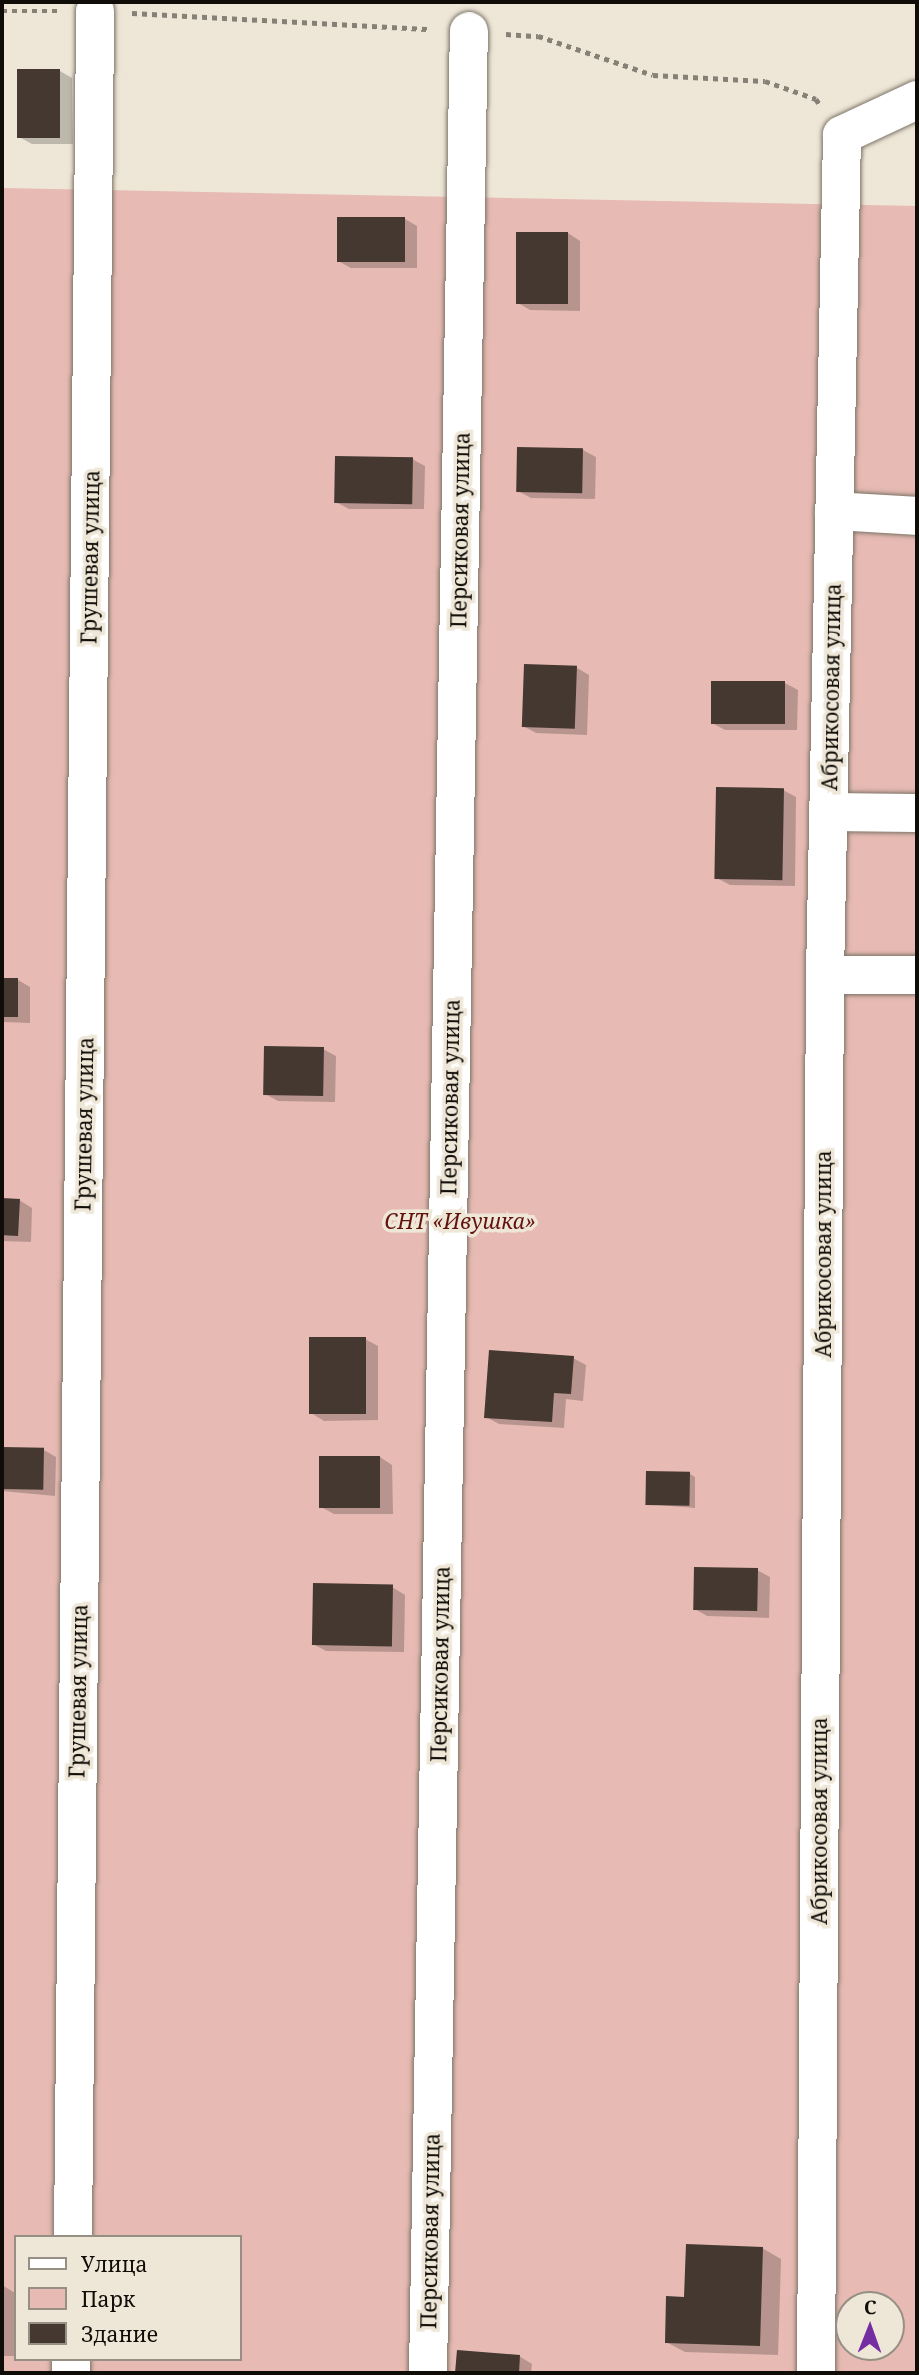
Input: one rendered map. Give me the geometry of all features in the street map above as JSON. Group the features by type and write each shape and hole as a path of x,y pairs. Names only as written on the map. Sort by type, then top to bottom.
{"street":[{"name":"Грушевая улица","path":"73,2235 95,11"},
{"name":"Персиковая улица","path":"428,2373 469,31"},
{"name":"Абрикосовая улица","path":"816,2373 825,975 842,135 917,100"},
{"path":"834,511 917,516"},
{"path":"828,812 917,813"},
{"path":"825,975 917,975"}],"green space":[{"name":"СНТ «Ивушка»","path":"2,188 917,206 917,2373 2,2373"}],"building":[{"path":"17,69 60,69 60,138 17,138"},
{"path":"337,217 405,217 405,262 337,262"},
{"path":"516,232 568,232 568,304 516,304"},
{"path":"517,447 583,448 582,493 516,492"},
{"path":"335,456 413,457 412,504 334,503"},
{"path":"524,664 577,666 575,729 522,727"},
{"path":"711,681 785,681 785,724 711,724"},
{"path":"716,787 784,788 782,880 714,879"},
{"path":"2,978 18,978 18,1017 2,1017"},
{"path":"264,1046 324,1047 323,1096 263,1095"},
{"path":"2,1198 20,1199 18,1236 2,1235"},
{"path":"309,1337 366,1337 366,1414 309,1414"},
{"path":"489,1350 574,1356 571,1394 554,1393 552,1422 484,1418"},
{"path":"2,1447 44,1448 43,1490 2,1489"},
{"path":"319,1456 380,1456 380,1508 319,1508"},
{"path":"646,1471 690,1472 689,1506 645,1505"},
{"path":"694,1567 758,1568 757,1611 693,1610"},
{"path":"313,1583 393,1584 392,1646 312,1645"},
{"path":"686,2244 763,2247 760,2346 665,2343 666,2296 684,2297"},
{"path":"457,2350 520,2355 519,2373 455,2373"}]}
